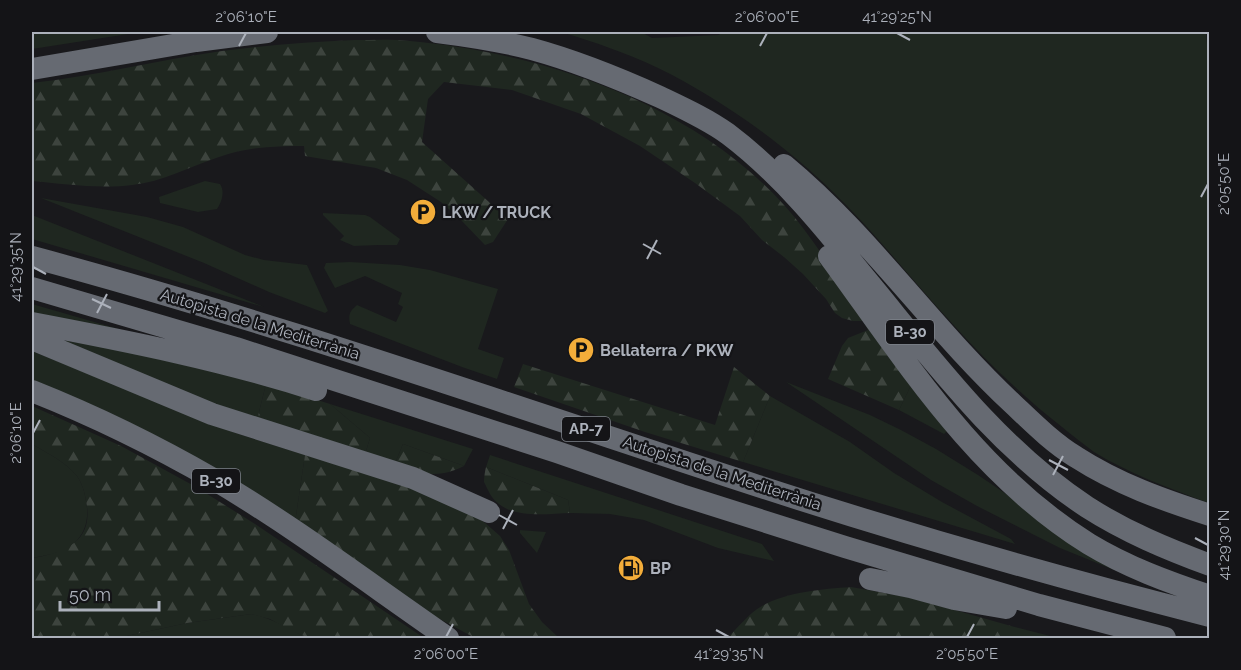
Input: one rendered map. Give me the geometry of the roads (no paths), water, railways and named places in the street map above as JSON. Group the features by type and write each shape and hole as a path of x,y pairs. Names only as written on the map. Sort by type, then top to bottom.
{"highway":[{"path":"32,69 196,41 267,32"},
{"name":"B-30","path":"437,32 532,49 580,64 684,108 725,132 787,186 818,220 1002,438 1030,463 1086,506 1113,523 1159,546 1209,565"},
{"path":"532,49 592,59 618,67 677,91 721,116 781,162 832,208 982,375 1054,441 1074,456 1114,479 1164,500 1209,515"},
{"path":"624,81 705,131 741,157 769,182 817,240 965,438 994,469 1040,510 1090,544 1124,563 1209,596"},
{"name":"Autopista de la Mediterrània","path":"32,257 271,327 850,514 1034,568 1209,615"},
{"name":"Autopista de la Mediterrània","path":"32,288 300,368 681,495 943,576 1165,639"},
{"path":"32,323 122,340 267,375 562,468 681,495"},
{"path":"32,339 212,414 413,478 489,512"},
{"name":"B-30","path":"32,391 116,427 216,481 267,513 387,596 461,639"},
{"path":"870,579 954,599 1135,631"},
{"path":"387,596 448,639"}],"place":[{"name":"LKW / TRUCK","path":"423,212"},
{"name":"Bellaterra / PKW","path":"581,350"},
{"name":"BP","path":"631,568"}]}
